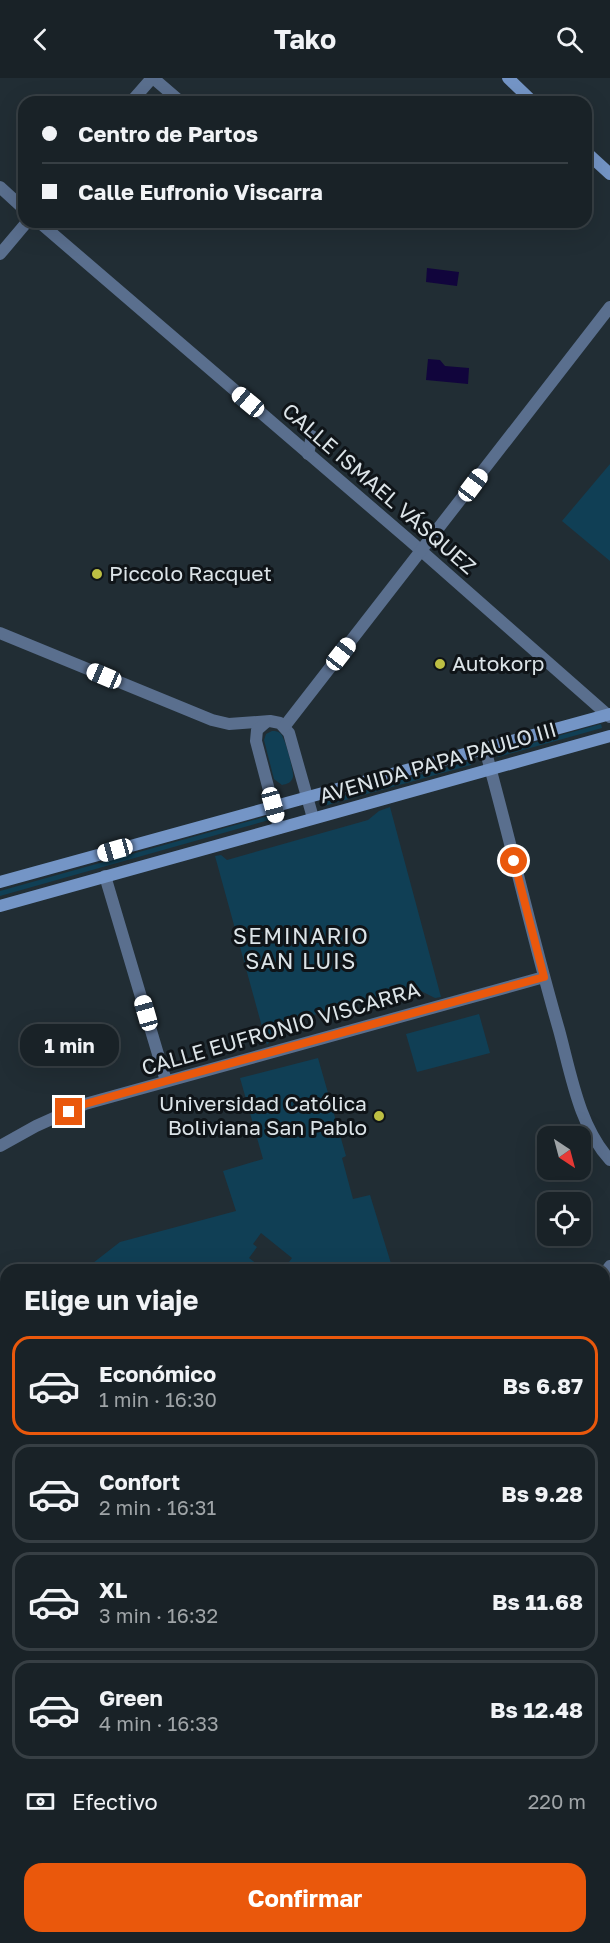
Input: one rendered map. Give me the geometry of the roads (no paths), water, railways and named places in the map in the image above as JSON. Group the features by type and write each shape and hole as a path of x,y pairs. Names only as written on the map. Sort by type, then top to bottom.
{"main road":[{"path":"508,78 527,96"},
{"path":"592,158 610,174"},
{"name":"AVENIDA PAPA PAULO III","path":"0,882 273,805 609,715"},
{"name":"AVENIDA PAPA PAULO III","path":"0,906 610,736"}],"street":[{"path":"136,96 152,78 174,96"},
{"path":"0,187 18,203"},
{"path":"0,254 22,228"},
{"name":"CALLE ISMAEL VÁSQUEZ","path":"46,228 609,715"},
{"path":"284,727 610,307"},
{"path":"308,454 312,436"},
{"path":"0,633 212,720 229,724 275,721 289,733 313,818"},
{"path":"264,723 257,730 256,741 279,828"},
{"path":"485,748 578,1100 591,1134 610,1160"},
{"path":"105,876 166,1081"},
{"name":"CALLE EUFRONIO VISCARRA","path":"0,1146 36,1126 85,1104 544,977"}],"place":[{"name":"Piccolo Racquet","path":"97,574"},
{"name":"Autokorp","path":"440,664"},
{"name":"Universidad Católica Boliviana San Pablo","path":"379,1116"}],"district":[{"name":"SEMINARIO SAN LUIS","path":"301,948"}]}
